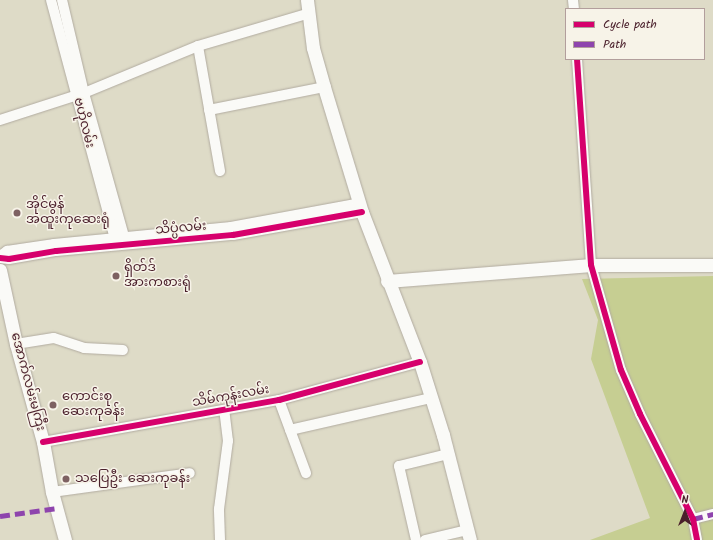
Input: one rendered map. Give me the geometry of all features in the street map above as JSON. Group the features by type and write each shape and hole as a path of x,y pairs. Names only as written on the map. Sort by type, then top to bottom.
{"main road":[{"path":"307,0 307,14 324,87 361,208 387,281 420,362 448,454 469,535"},
{"path":"387,281 591,265 713,265"},
{"name":"အောက်လမ်းမကြီး","path":"0,270 16,344 43,442 52,492 65,540"}],"street":[{"name":"ဗဟိုလမ်း","path":"51,0 80,95 121,241"},
{"name":"ဗဟိုလမ်း","path":"62,0 80,95"},
{"path":"0,120 80,95 198,46 307,14"},
{"path":"198,46 220,171"},
{"path":"577,60 591,265 621,370 640,414 693,519 697,540"},
{"path":"209,110 324,87"},
{"name":"သိပ္ပံလမ်း","path":"0,257 7,252 54,244 121,241 361,208"},
{"path":"16,344 54,338 84,348 123,350"},
{"name":"သိမ်ကုန်းလမ်း","path":"43,442 279,400 420,362"},
{"path":"290,430 431,398"},
{"path":"279,400 306,473"},
{"path":"220,540 219,509 228,441 224,410"},
{"path":"416,540 399,466 448,454"},
{"path":"52,492 190,473"},
{"path":"693,519 713,514"},
{"path":"425,540 469,535"}],"green space":[{"path":"713,276 713,540 590,540 650,518 591,359 598,320 582,279"}],"marked path":[{"path":"0,516 57,508"},
{"path":"693,519 713,514"}],"cycle path":[{"path":"577,60 591,265 621,370 640,414 693,519 697,540"},
{"path":"0,258 9,259 56,251 233,235 362,212"},
{"path":"43,442 279,400 420,362"}],"place":[{"name":"အိုင်မွန် အထူးကုဆေးရုံ","path":"17,213"},
{"name":"ရှိတ်ဒ် အားကစားရုံ","path":"116,276"},
{"name":"ကောင်းစု ဆေးကုခန်း","path":"53,405"},
{"name":"သပြေဦး ဆေးကုခန်း","path":"66,479"}]}
